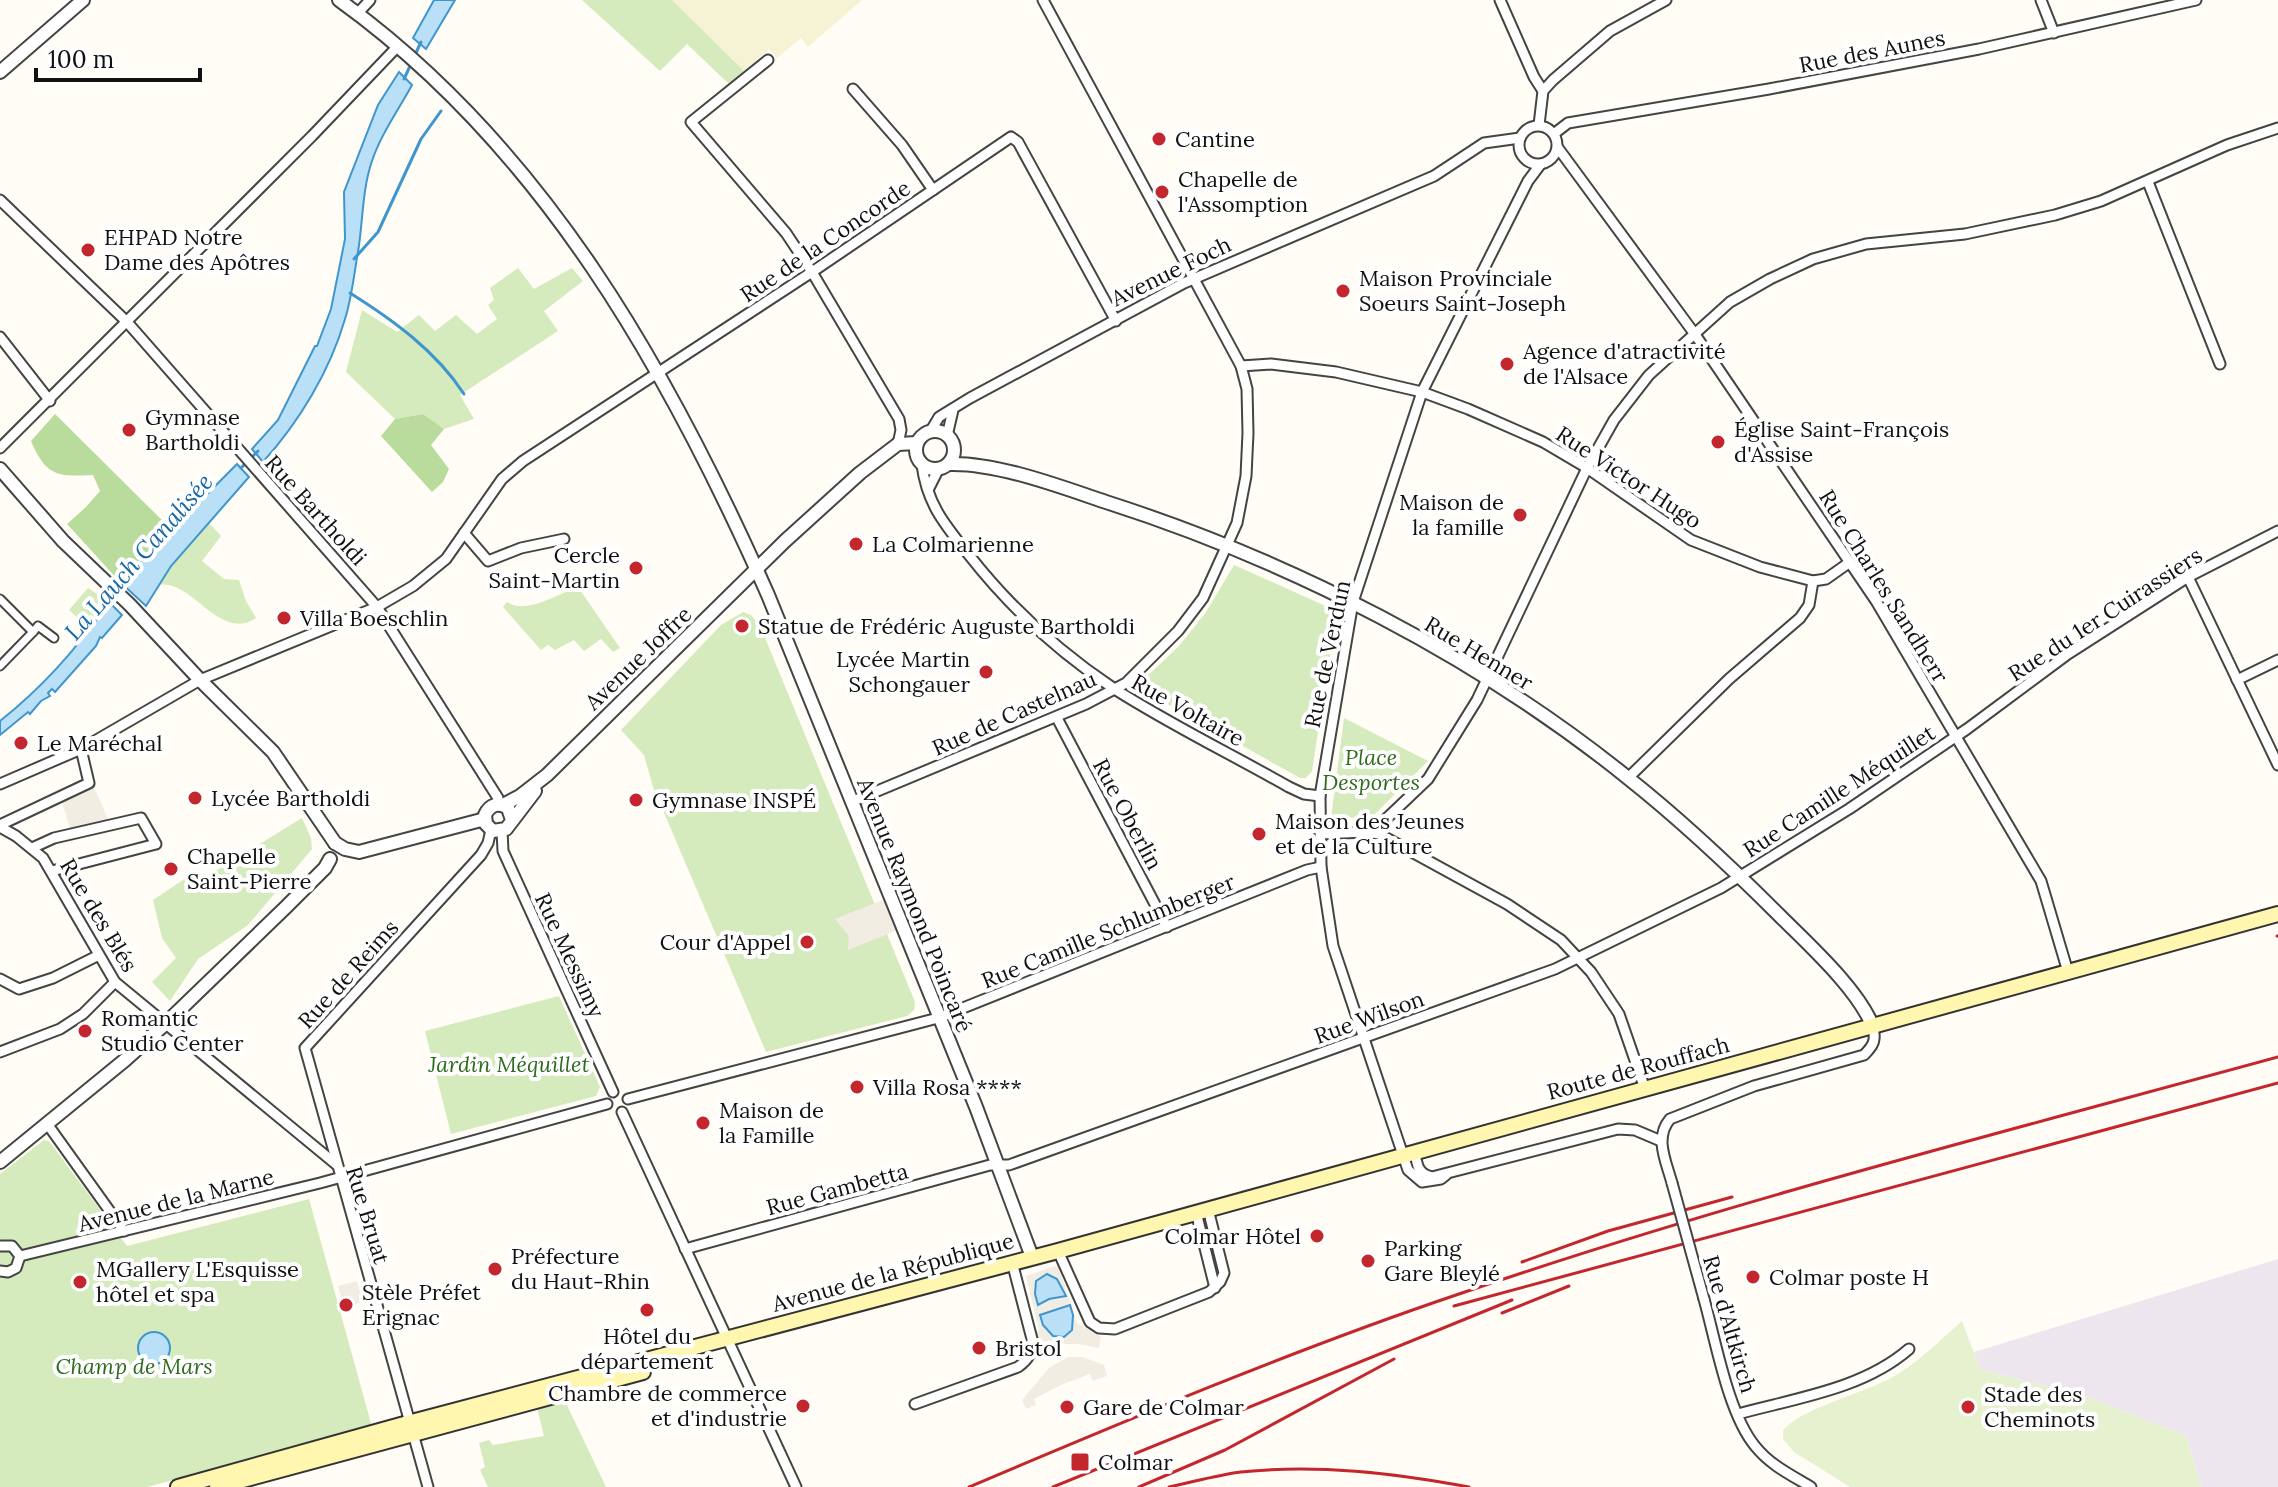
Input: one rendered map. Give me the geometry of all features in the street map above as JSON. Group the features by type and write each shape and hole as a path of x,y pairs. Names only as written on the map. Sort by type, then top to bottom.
{"main road":[{"name":"Route de Rouffach","path":"1032,1257 2278,914"},
{"name":"Avenue de la République","path":"178,1487 729,1344 1013,1266 1032,1257"},
{"name":"Avenue de la République","path":"217,1487 411,1429"}],"street":[{"path":"0,72 83,0"},
{"name":"Avenue Raymond Poincaré","path":"339,0 402,49 489,134 559,218 611,294 658,373 757,570 1032,1257"},
{"path":"358,13 370,0"},
{"name":"Rue de Castelnau","path":"851,802 1057,718 1126,683 1178,631 1203,598 1237,523 1247,461 1247,389 1241,366 1043,0"},
{"path":"1500,0 1543,91"},
{"path":"1539,125 1543,91 1588,47 1666,0"},
{"path":"2041,0 2054,33"},
{"name":"Rue des Aunes","path":"1555,133 1568,123 1769,89 2054,33 2196,0"},
{"path":"0,448 402,49"},
{"path":"768,60 691,122 786,233 812,272 899,419 901,430 894,448"},
{"path":"853,89 902,145 933,190"},
{"path":"1498,141 1519,149 1527,161 1540,165 1551,160 1558,148 1555,133 1539,125 1524,131 1519,149"},
{"path":"1379,834 1387,818 1428,779 1450,746 1487,680 1587,468 1614,420 1649,375 1730,302 1813,259 1866,244 1965,234 2055,215 2101,201 2227,145 2278,128"},
{"name":"Rue de la Concorde","path":"0,784 81,749 200,680 377,607 427,577 446,559 502,479 523,461 1011,137 1018,142 1116,321"},
{"name":"Avenue Foch","path":"930,432 939,417 970,398 1195,279 1434,176 1484,143 1520,138"},
{"name":"Rue Charles Sandherr","path":"1558,148 1694,333 1850,562 1957,736 2041,881 2068,972"},
{"path":"1551,160 1570,166"},
{"name":"Rue de Verdun","path":"1527,161 1528,181"},
{"name":"Rue de Verdun","path":"1409,1154 1363,1039 1333,946 1321,867 1320,796 1353,602 1422,392 1528,181 1540,165"},
{"path":"2148,182 2220,364"},
{"name":"Rue Bartholdi","path":"0,200 127,322 377,607 500,805"},
{"path":"0,337 50,401"},
{"name":"Rue Victor Hugo","path":"1241,366 1271,364 1336,372 1422,392 1500,422 1587,468 1691,540 1760,567 1813,581"},
{"path":"947,436 953,410"},
{"path":"757,570 860,473 894,448 917,443 930,432 939,431 947,436 954,450 928,490"},
{"path":"917,443 919,462"},
{"path":"894,448 929,469 943,467"},
{"name":"Rue Henner","path":"954,450 969,463"},
{"name":"Rue Voltaire","path":"919,462 932,506 943,523 984,575 1049,638 1114,689 1289,787 1304,794 1320,796"},
{"name":"Rue Henner","path":"943,467 969,463 1057,486 1229,545 1353,602 1487,680 1542,715 1628,778 1741,876 1815,951 1867,1012 1873,1027"},
{"path":"0,469 63,541 273,752 340,846 341,860 330,859 325,868 165,1024 48,1125 0,1162"},
{"name":"Rue du 1er Cuirassiers","path":"1957,736 2068,654 2188,577 2278,531"},
{"path":"464,533 488,561 521,548 564,539"},
{"path":"1628,778 1729,679 1800,618 1809,605 1813,581 1826,579 1850,562"},
{"name":"Avenue Joffre","path":"500,805 520,796 547,775 757,570"},
{"path":"2188,577 2278,765"},
{"path":"0,599 33,632"},
{"path":"0,666 38,626 54,638"},
{"path":"2237,680 2278,660"},
{"name":"Rue Oberlin","path":"1057,718 1167,927"},
{"name":"Rue Camille Méquillet","path":"1741,876 1849,809 1957,736"},
{"path":"0,826 89,783 81,749"},
{"name":"Avenue Joffre","path":"512,820 547,775"},
{"path":"340,846 359,852 510,826 511,812 500,805 487,810 493,827"},
{"path":"32,848 54,838 141,818 156,844 52,871"},
{"name":"Rue des Blés","path":"0,826 32,848 52,871 97,956 115,982 165,1024"},
{"name":"Rue Messimy","path":"493,827 613,1092"},
{"name":"Rue de Reims","path":"337,1166 305,1048 481,855 493,827"},
{"path":"1320,834 1379,834 1507,904 1561,940 1578,957 1619,1014 1645,1089"},
{"name":"Rue Camille Schlumberger","path":"628,1099 938,1018 1321,867"},
{"name":"Rue Wilson","path":"998,1166 1555,969 1741,876"},
{"path":"0,979 19,989 53,978 97,956"},
{"path":"0,1052 60,1029 83,1014 115,982"},
{"name":"Rue Bruat","path":"165,1024 337,1166 428,1487"},
{"path":"1409,1154 1420,1176 1432,1177 1618,1129 1635,1130 1661,1141 1665,1125 1684,1112 1754,1086 1864,1055 1873,1047 1873,1027"},
{"path":"621,1091 628,1099 628,1105 622,1112 612,1112 607,1104 607,1098 613,1092 621,1091"},
{"path":"340,1176 607,1104"},
{"path":"622,1112 796,1487"},
{"path":"48,1125 124,1231"},
{"name":"Rue d'Altkirch","path":"1661,1141 1738,1414 1748,1436 1761,1453 1781,1470 1811,1487"},
{"name":"Rue Gambetta","path":"685,1249 990,1165 998,1166"},
{"name":"Avenue de la Marne","path":"0,1271 8,1272 16,1268 20,1256 340,1176"},
{"path":"1058,1251 1090,1322 1095,1326 1115,1329 1215,1288 1202,1211"},
{"path":"0,1246 12,1246 20,1256"},
{"path":"915,1404 1018,1367 1028,1359 1032,1339 1013,1266"},
{"path":"1738,1414 1855,1382 1889,1366 1909,1349"}],"shaded area":[{"path":"672,0 862,0 808,47 801,38 777,58 769,49 744,71"},
{"path":"94,787 111,826 72,835 62,802"},
{"path":"890,897 903,928 848,950 849,936 835,919"},
{"path":"2278,1259 2278,1487 2201,1487 2186,1436 2087,1397 1980,1369 1974,1352"},
{"path":"1058,1265 1077,1323 1101,1337 1099,1348 1066,1344 1053,1348 1037,1361 1032,1358 1035,1332 1039,1330 1026,1276"},
{"path":"357,1281 363,1302 344,1308 338,1286"},
{"path":"1068,1357 1083,1357 1104,1365 1107,1376 1093,1381 1090,1374 1061,1385 1034,1399 1036,1405 1026,1409 1022,1400 1049,1368"}],"green space":[{"path":"582,0 672,0 744,71 729,84 687,44 660,71"},
{"path":"518,268 534,289 572,268 583,281 544,311 558,331 460,395 474,419 444,429 423,414 395,419 346,372 362,310 397,332 419,315 435,331 456,315 477,334 497,319 488,305 494,300 490,288"},
{"path":"55,414 172,530 120,582 67,524 100,491 93,475 54,472 36,453 31,441"},
{"path":"423,414 444,429 431,445 449,469 443,482 432,492 381,436 395,419"},
{"path":"209,523 221,536 202,561 224,579 239,580 256,618 243,624 230,623 218,617 183,591 159,585 171,565"},
{"path":"1234,565 1339,612 1312,771 1306,778 1300,778 1139,688 1140,683 1179,646 1206,612"},
{"path":"578,587 620,648 613,652 601,639 584,651 574,640 555,650 548,645 541,650 503,607 507,602 533,605"},
{"path":"88,588 103,598 104,603 90,629 69,610"},
{"path":"743,612 751,615 761,628 915,1002 914,1010 907,1016 766,1052 653,787 644,755 621,730 721,625"},
{"name":"Place Desportes","path":"1344,718 1428,761 1372,817 1331,818"},
{"path":"302,818 311,838 312,849 248,925 198,959 170,1001 152,982 176,958 162,938 153,900 192,874 203,879"},
{"name":"Jardin Méquillet","path":"559,996 600,1087 596,1096 451,1134 425,1031"},
{"name":"Champ de Mars","path":"44,1140 49,1141 127,1246 309,1199 372,1427 147,1487 0,1487 0,1174"},
{"name":"Stade des Cheminots","path":"1962,1321 1980,1369 2087,1397 2186,1436 2201,1487 1850,1487 1794,1452 1783,1439 1783,1430 1792,1422 1899,1373"},
{"path":"565,1401 606,1487 488,1487 480,1470 485,1467 479,1443 489,1440 493,1445 544,1436 537,1408"}],"water":[{"path":"434,0 455,0 426,49 413,38"},
{"path":"399,72 412,85 372,161 364,195 351,294 339,338 312,395 263,462 252,449 278,420 317,346 331,309 345,239 344,192 378,105"},
{"path":"237,464 249,477 171,566 146,606 120,582"},
{"path":"107,600 122,615 55,692 52,689 48,693 50,696 30,714 28,712 0,735 0,721 68,655 103,610"},
{"path":"1047,1274 1057,1279 1066,1296 1038,1305 1036,1281"},
{"path":"1070,1305 1072,1330 1064,1337 1053,1336 1043,1325 1040,1315"},
{"path":"154,1332 166,1336 170,1348 166,1360 154,1364 142,1360 138,1348 142,1336"}],"waterway":[{"name":"La Lauch Canalisée","path":"414,57 421,42"},
{"name":"La Lauch Canalisée","path":"404,79 411,64"},
{"path":"354,259 378,232 421,139 441,111"},
{"path":"350,293 427,350 464,394"},
{"name":"La Lauch Canalisée","path":"241,468 258,451"}],"railway":[{"path":"969,1487 1273,1362 1560,1260 1867,1169 2278,1057"},
{"path":"1454,1306 2278,1083"},
{"path":"1522,1262 1608,1231 1732,1197"},
{"path":"1502,1313 1569,1286"},
{"path":"1053,1487 1512,1300"},
{"path":"1139,1487 1225,1450 1394,1359"},
{"path":"1169,1487 1241,1472 1298,1469 1384,1474 1469,1487"}],"place":[{"name":"Cantine","path":"1159,139"},
{"name":"Chapelle de l'Assomption","path":"1162,192"},
{"name":"EHPAD Notre Dame des Apôtres","path":"88,250"},
{"name":"Maison Provinciale Soeurs Saint-Joseph","path":"1343,291"},
{"name":"Agence d'atractivité de l'Alsace","path":"1507,364"},
{"name":"Gymnase Bartholdi","path":"129,430"},
{"name":"Église Saint-François d'Assise","path":"1718,442"},
{"name":"Maison de la famille","path":"1520,515"},
{"name":"La Colmarienne","path":"856,544"},
{"name":"Cercle Saint-Martin","path":"636,568"},
{"name":"Villa Boeschlin","path":"284,618"},
{"name":"Statue de Frédéric Auguste Bartholdi","path":"742,626"},
{"name":"Lycée Martin Schongauer","path":"986,672"},
{"name":"Le Maréchal","path":"21,743"},
{"name":"Lycée Bartholdi","path":"195,798"},
{"name":"Gymnase INSPÉ","path":"636,800"},
{"name":"Maison des Jeunes et de la Culture","path":"1259,834"},
{"name":"Chapelle Saint-Pierre","path":"171,869"},
{"name":"Cour d'Appel","path":"807,942"},
{"name":"Romantic Studio Center","path":"85,1031"},
{"name":"Villa Rosa ****","path":"857,1087"},
{"name":"Maison de la Famille","path":"703,1123"},
{"name":"Colmar Hôtel","path":"1317,1236"},
{"name":"Parking Gare Bleylé","path":"1368,1261"},
{"name":"Préfecture du Haut-Rhin","path":"495,1269"},
{"name":"Colmar poste H","path":"1753,1277"},
{"name":"MGallery L'Esquisse hôtel et spa","path":"80,1282"},
{"name":"Stèle Préfet Erignac","path":"346,1305"},
{"name":"Hôtel du département","path":"647,1310"},
{"name":"Bristol","path":"979,1348"},
{"name":"Chambre de commerce et d'industrie","path":"803,1406"},
{"name":"Gare de Colmar","path":"1067,1407"},
{"name":"Stade des Cheminots","path":"1968,1407"},
{"name":"Colmar","path":"1080,1462"}]}
